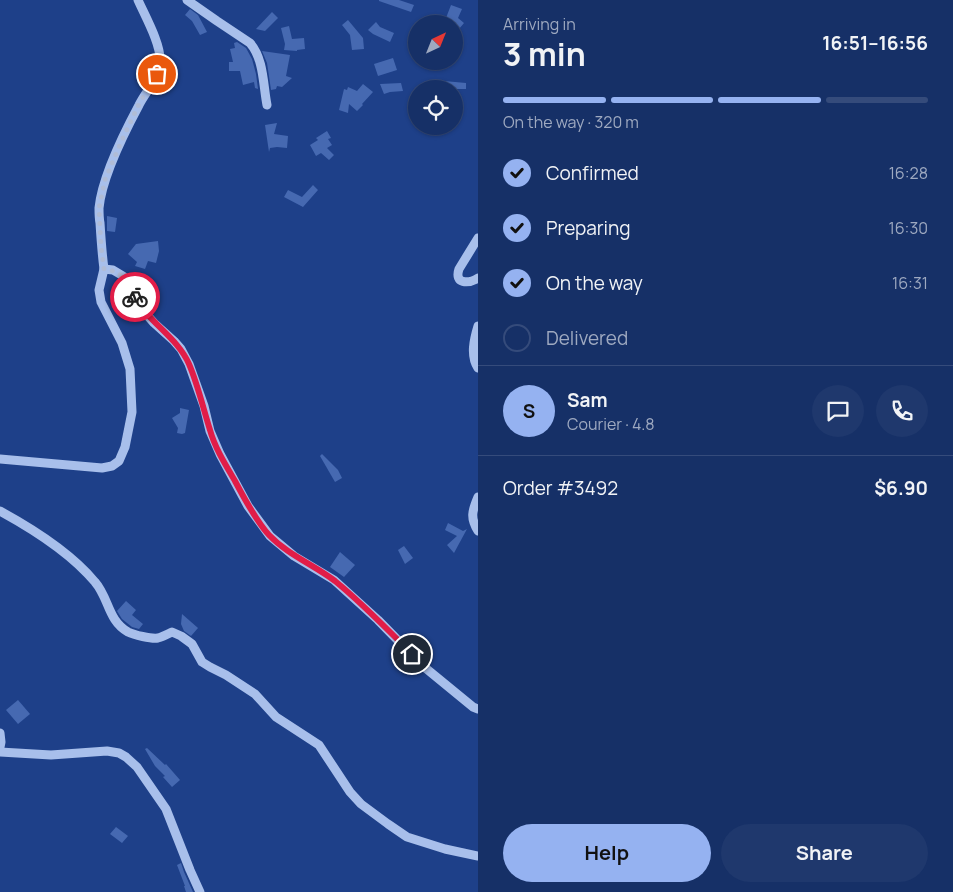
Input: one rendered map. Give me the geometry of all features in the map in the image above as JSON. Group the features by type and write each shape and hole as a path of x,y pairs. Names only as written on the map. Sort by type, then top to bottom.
{"street":[{"path":"0,459 102,468 112,466 119,461 124,447 132,412 130,369 122,343 101,302 99,290 104,269 99,208 105,180 139,104 157,74 160,61 153,31 138,0"},
{"path":"187,0 254,47 261,67 267,105"},
{"path":"478,238 457,274 462,281 467,282 478,278"},
{"path":"104,269 113,270 123,276 140,307 181,349 189,364 204,406 210,431 220,454 248,506 270,536 294,556 334,580 378,620 423,666 473,707 478,709"},
{"path":"478,326 474,342 474,354 478,368"},
{"path":"478,497 473,509 472,519 478,531"},
{"path":"0,511 45,538 89,574 97,584 115,622 120,627 129,632 153,638 158,638 172,632 181,636 192,644 202,662 255,694 276,717 319,745 350,792 361,804 388,824 407,837 445,849 478,856"},
{"path":"0,733 0,747"},
{"path":"0,752 51,756 107,751 119,753 126,757 137,767 166,808 200,892"}],"building":[{"path":"379,0 399,0 414,5 411,12"},
{"path":"451,5 462,9 459,15 447,15"},
{"path":"190,9 198,15 207,32 200,35 192,21 185,15"},
{"path":"272,12 278,18 265,31 256,29"},
{"path":"348,20 363,38 364,49 352,50 350,35 342,25"},
{"path":"376,22 380,27 394,33 390,42 368,30"},
{"path":"289,26 292,39 304,38 305,49 297,51 284,50 285,44 281,28"},
{"path":"237,42 246,48 252,59 258,89 255,88 254,82 243,85 240,71 229,71 229,62 233,62 230,49 235,48 234,43"},
{"path":"262,51 290,55 286,76 292,78 282,87 277,86 276,89 271,90 267,63"},
{"path":"393,58 397,70 378,76 374,64"},
{"path":"401,83 403,91 384,94 380,84"},
{"path":"463,83 466,83 466,89 463,89"},
{"path":"363,84 373,92 363,105 357,111 349,104 348,113 339,110 344,89 347,90 348,87 357,91"},
{"path":"277,123 274,134 288,136 287,148 270,148 269,152 265,125"},
{"path":"327,131 331,138 328,139 332,145 327,148 334,155 329,160 321,153 316,156 310,145 318,140 316,138"},
{"path":"313,185 318,190 303,207 284,197 288,190 302,197"},
{"path":"107,216 117,218 115,232 107,231"},
{"path":"158,241 159,251 156,263 148,261 145,269 135,266 137,262 128,254 136,244"},
{"path":"180,408 189,410 185,433 182,434 177,433 178,428 172,418 180,413"},
{"path":"322,454 338,470 342,478 335,482 320,456"},
{"path":"448,523 463,531 467,529 454,553 447,545 457,536 445,530"},
{"path":"404,546 413,558 405,564 398,550"},
{"path":"340,552 355,565 344,577 330,567"},
{"path":"126,601 136,610 132,615 143,624 139,629 132,627 122,619 117,611"},
{"path":"182,614 198,628 191,636 184,631 181,624"},
{"path":"18,700 30,714 18,724 6,710"},
{"path":"147,748 166,764 180,780 172,787 155,766 145,749"},
{"path":"116,827 128,836 122,843 110,834"},
{"path":"181,863 193,892 186,892 177,865"}],"way so far":[{"path":"135,297 123,276 113,270 104,269 99,208 105,180 121,142 139,104 157,74"}],"route":[{"path":"135,297 140,307 154,323 181,349 189,364 204,406 210,431 220,454 248,506 270,536 294,556 334,580 412,654"}]}
